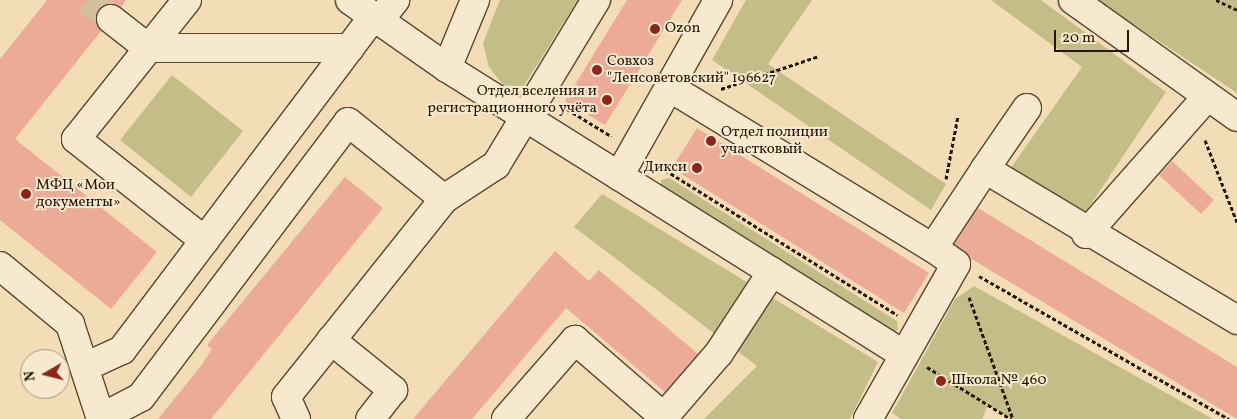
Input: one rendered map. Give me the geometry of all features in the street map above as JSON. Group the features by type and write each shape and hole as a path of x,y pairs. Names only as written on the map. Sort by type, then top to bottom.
{"lane":[{"path":"187,0 76,139 205,241"},
{"path":"350,0 375,20 447,68 912,358"},
{"path":"85,367 122,350 350,48 395,0"},
{"path":"447,68 475,0"},
{"path":"296,419 286,397 444,199 496,164 596,0"},
{"path":"619,176 718,0"},
{"path":"1073,0 1200,105 1237,117"},
{"path":"111,19 148,48 350,48"},
{"path":"669,87 933,248 956,264 919,328 912,358 868,419"},
{"path":"1086,234 1200,105"},
{"path":"933,248 1026,108"},
{"path":"0,266 70,324 101,419 141,397 348,122 444,199"},
{"path":"985,169 1086,234 1237,320"},
{"path":"506,419 575,340 663,418 720,353 772,272"},
{"path":"331,340 393,390 370,419"}],"path":[{"path":"1216,0 1237,10"},
{"path":"540,93 919,328"},
{"path":"1200,105 1237,222"},
{"path":"956,264 1012,419"},
{"path":"956,264 1230,419"},
{"path":"912,358 1012,419"}],"shaded area":[{"path":"500,0 578,0 523,87 503,85 489,67 483,43"},
{"path":"746,0 812,0 768,64 946,184 931,210 712,60"},
{"path":"991,0 1041,0 1166,92 1083,216 1010,169 1082,67"},
{"path":"1097,0 1237,0 1237,93"},
{"path":"172,75 243,131 191,197 120,140"},
{"path":"669,178 897,321 898,330 890,333 662,190 661,180"},
{"path":"602,194 878,362 850,419 704,419 757,366 574,227"},
{"path":"974,286 1213,419 1011,419 988,405 982,419 901,419 892,413 955,299"}],"building":[{"path":"47,0 126,0 121,7 113,4 99,9 96,17 101,31 15,139 157,252 111,309 0,220 0,59"},
{"path":"627,0 682,0 605,125 565,101"},
{"path":"697,128 929,273 904,313 672,168"},
{"path":"1172,161 1214,200 1201,214 1159,175"},
{"path":"345,177 383,208 211,419 158,419 201,366 212,349 207,345"},
{"path":"978,208 1237,367 1237,419 970,258 954,244"},
{"path":"555,251 589,281 599,270 698,354 665,392 566,308 472,419 413,419"}],"tunnel":[{"path":"87,0 111,19"}],"place":[{"name":"Ozon","path":"655,29"},
{"name":"Совхоз \"Ленсоветовский\" 196627","path":"597,70"},
{"name":"Отдел вселения и регистрационного учёта","path":"607,100"},
{"name":"Отдел полиции участковый","path":"711,141"},
{"name":"Дикси","path":"697,168"},
{"name":"МФЦ «Мои документы»","path":"26,194"},
{"name":"Школа № 460","path":"941,381"}]}
